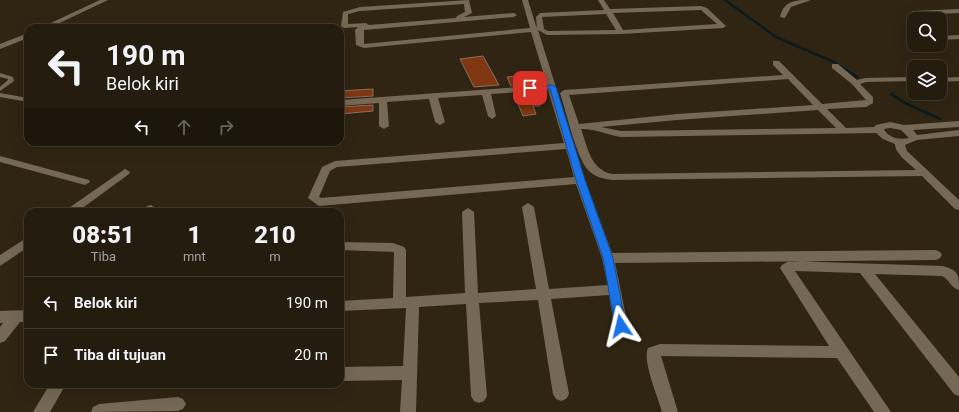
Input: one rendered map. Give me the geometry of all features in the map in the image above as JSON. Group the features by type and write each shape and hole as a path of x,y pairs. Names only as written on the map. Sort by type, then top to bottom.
{"street":[{"path":"54,24 105,0"},
{"path":"525,0 580,180 608,258 621,326"},
{"path":"600,0 621,32"},
{"path":"648,0 658,10"},
{"path":"783,18 785,9 789,4 808,0"},
{"path":"466,1 469,13 463,16 351,26 344,24 345,13 350,11 466,1"},
{"path":"704,9 724,25 621,32 547,33 541,30 539,17 542,14 658,10 704,9"},
{"path":"936,12 959,11"},
{"path":"514,15 451,29 368,46 360,45 359,30 362,28 451,29 534,30"},
{"path":"0,47 24,37"},
{"path":"947,38 959,37"},
{"path":"776,63 788,77 844,131"},
{"path":"576,127 677,117 869,103 870,99 856,85 856,83 835,66"},
{"path":"947,75 959,74"},
{"path":"788,77 564,92 592,169 600,175 612,177 925,174"},
{"path":"856,83 865,80 907,79"},
{"path":"947,80 959,79"},
{"path":"344,103 552,87"},
{"path":"486,92 492,116"},
{"path":"433,96 440,122"},
{"path":"383,100 384,126"},
{"path":"677,117 678,126 688,133"},
{"path":"590,126 614,133 688,133 879,130 885,125 904,128 959,124"},
{"path":"904,128 911,132 914,138"},
{"path":"879,130 885,136 900,142 910,142 914,138 955,134 959,140"},
{"path":"900,142 900,147 904,153 959,206"},
{"path":"570,146 335,164 326,168 314,198 320,202 580,180"},
{"path":"0,160 85,182"},
{"path":"75,208 125,172"},
{"path":"528,207 542,294 561,394"},
{"path":"468,212 479,396"},
{"path":"0,261 24,244"},
{"path":"344,246 393,247 400,250 406,302 409,373 408,412"},
{"path":"608,258 936,255"},
{"path":"883,412 786,268 789,266 864,270 943,271 950,274 959,285"},
{"path":"864,270 959,389"},
{"path":"344,306 615,290"},
{"path":"0,317 22,316"},
{"path":"0,337 22,316"},
{"path":"670,412 654,362 654,352 660,350 842,352"},
{"path":"344,374 409,373"},
{"path":"41,412 56,388"},
{"path":"99,412 178,404"}],"lane":[{"path":"0,75 11,78 11,81 0,89"},
{"path":"0,95 24,99"}],"building":[{"path":"483,56 499,85 474,87 460,59"},
{"path":"525,75 530,85 511,86 507,77"},
{"path":"373,89 373,96 344,98 344,91"},
{"path":"534,92 540,106 533,106 536,114 523,116 514,94"},
{"path":"373,105 373,111 344,114 344,107"}],"waterway":[{"path":"725,0 776,37 834,62 849,72"},
{"path":"847,71 857,77"},
{"path":"891,94 905,103 940,119"}],"route":[{"path":"530,88 552,87 580,180 608,258 621,326"}]}
